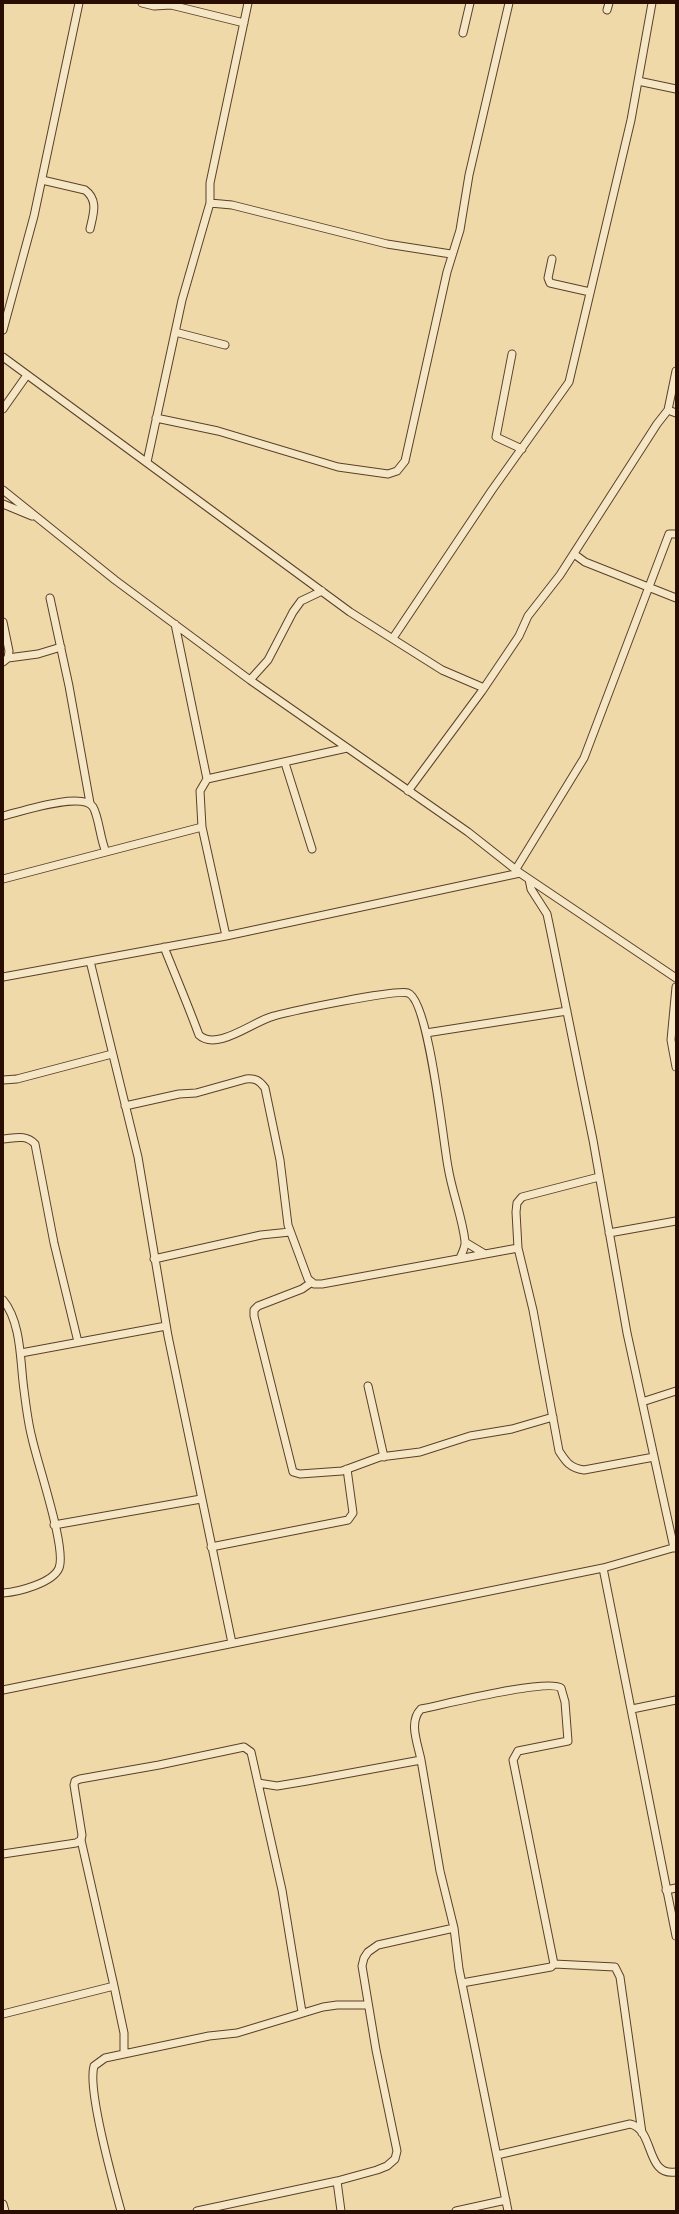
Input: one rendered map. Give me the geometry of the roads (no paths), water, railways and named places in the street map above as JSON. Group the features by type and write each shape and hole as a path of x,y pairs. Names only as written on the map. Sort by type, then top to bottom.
{"street":[{"path":"3,330 34,216 79,3"},
{"path":"142,3 154,6 171,5 244,23"},
{"path":"147,462 175,332 201,230 210,203 212,176 248,3"},
{"path":"463,33 470,3"},
{"path":"156,418 218,431 338,467 388,474 397,471 405,461 452,254 460,230 469,175 509,3"},
{"path":"393,638 569,382 631,120 652,3"},
{"path":"638,81 676,90"},
{"path":"42,180 85,190 90,194 94,201 90,229"},
{"path":"210,203 232,205 387,244 452,254"},
{"path":"552,259 548,278 550,283 590,292"},
{"path":"175,332 225,345"},
{"path":"512,354 496,437 522,449"},
{"path":"3,357 350,612 442,670 484,688"},
{"path":"408,791 484,688 519,636 528,616 560,575 668,410 676,371"},
{"path":"3,410 27,375"},
{"path":"668,410 676,413"},
{"path":"3,490 114,580 250,680 347,748 366,759 408,791 468,832 529,879 676,978"},
{"path":"3,504 38,518"},
{"path":"3,977 226,936 518,871 584,758 669,534 676,534"},
{"path":"574,554 585,562 676,598"},
{"path":"250,680 268,660 293,612 301,601 322,591"},
{"path":"50,598 61,647 90,803 94,808 101,841 106,852"},
{"path":"3,622 9,650 5,660"},
{"path":"175,624 207,779 200,792 202,827 226,936"},
{"path":"5,660 38,654 61,647"},
{"path":"207,779 285,763 347,748"},
{"path":"285,763 312,849"},
{"path":"3,816 54,803 82,800 90,803"},
{"path":"3,879 202,827"},
{"path":"3,1690 603,1568 675,1548 627,1333 599,1177 547,914 531,889 529,879"},
{"path":"164,947 181,990 187,1001 199,1035 203,1039 214,1039 238,1033 272,1016 380,995 407,992 414,996 420,1007 426,1033 448,1167 466,1242 460,1258"},
{"path":"90,961 142,1178 166,1326 232,1643"},
{"path":"676,987 671,1040 676,1067"},
{"path":"426,1033 567,1011"},
{"path":"3,1080 17,1078 112,1054"},
{"path":"125,1106 179,1094 196,1093 246,1079 254,1078 260,1082 264,1088 280,1160 286,1213 290,1232 308,1279 312,1282 322,1284 518,1248"},
{"path":"3,1139 22,1137 30,1139 35,1144 54,1243 78,1342"},
{"path":"599,1177 522,1197 518,1203 516,1212 518,1248 533,1310 559,1451 566,1463 575,1469 584,1470 654,1457"},
{"path":"609,1233 676,1221"},
{"path":"154,1258 261,1235 290,1232"},
{"path":"466,1242 485,1254"},
{"path":"312,1282 302,1289 258,1306 254,1310 254,1316 293,1472 300,1474 331,1473 347,1470 360,1463 384,1457 420,1452 470,1436 512,1428 553,1417"},
{"path":"3,1300 12,1318 21,1353 23,1389 32,1437 54,1525 60,1556 59,1570 36,1585 24,1590 3,1593"},
{"path":"21,1353 166,1326"},
{"path":"368,1386 384,1457"},
{"path":"642,1402 676,1391"},
{"path":"211,1547 348,1520 353,1513 347,1470"},
{"path":"54,1525 201,1499"},
{"path":"603,1568 676,1936"},
{"path":"508,2211 462,1982 454,1928 440,1871 414,1723 415,1715 421,1709 508,1690 553,1685 561,1688 565,1702 568,1741 518,1751 513,1760 554,1964"},
{"path":"632,1709 676,1700"},
{"path":"124,2054 124,2033 81,1840 82,1835 74,1785 75,1781 80,1779 159,1765 244,1747 251,1752 282,1890 302,2012"},
{"path":"258,1783 277,1786 421,1760"},
{"path":"3,1854 76,1843 81,1840"},
{"path":"666,1890 676,1888"},
{"path":"196,2211 337,2181 387,2166 395,2159 397,2151 368,2005 362,1966 364,1958 368,1952 378,1945 454,1928"},
{"path":"462,1982 551,1967 554,1964 615,1967 620,1977 642,2133"},
{"path":"3,2014 114,1986"},
{"path":"121,2211 107,2158 92,2084 92,2073 94,2066 105,2058 209,2036 237,2033 302,2012 337,2005 368,2005"},
{"path":"497,2155 630,2124 638,2127 642,2133 656,2164 663,2171 676,2172"},
{"path":"337,2181 341,2211"},
{"path":"456,2211 506,2200"},
{"path":"3,2204 5,2211"}]}
